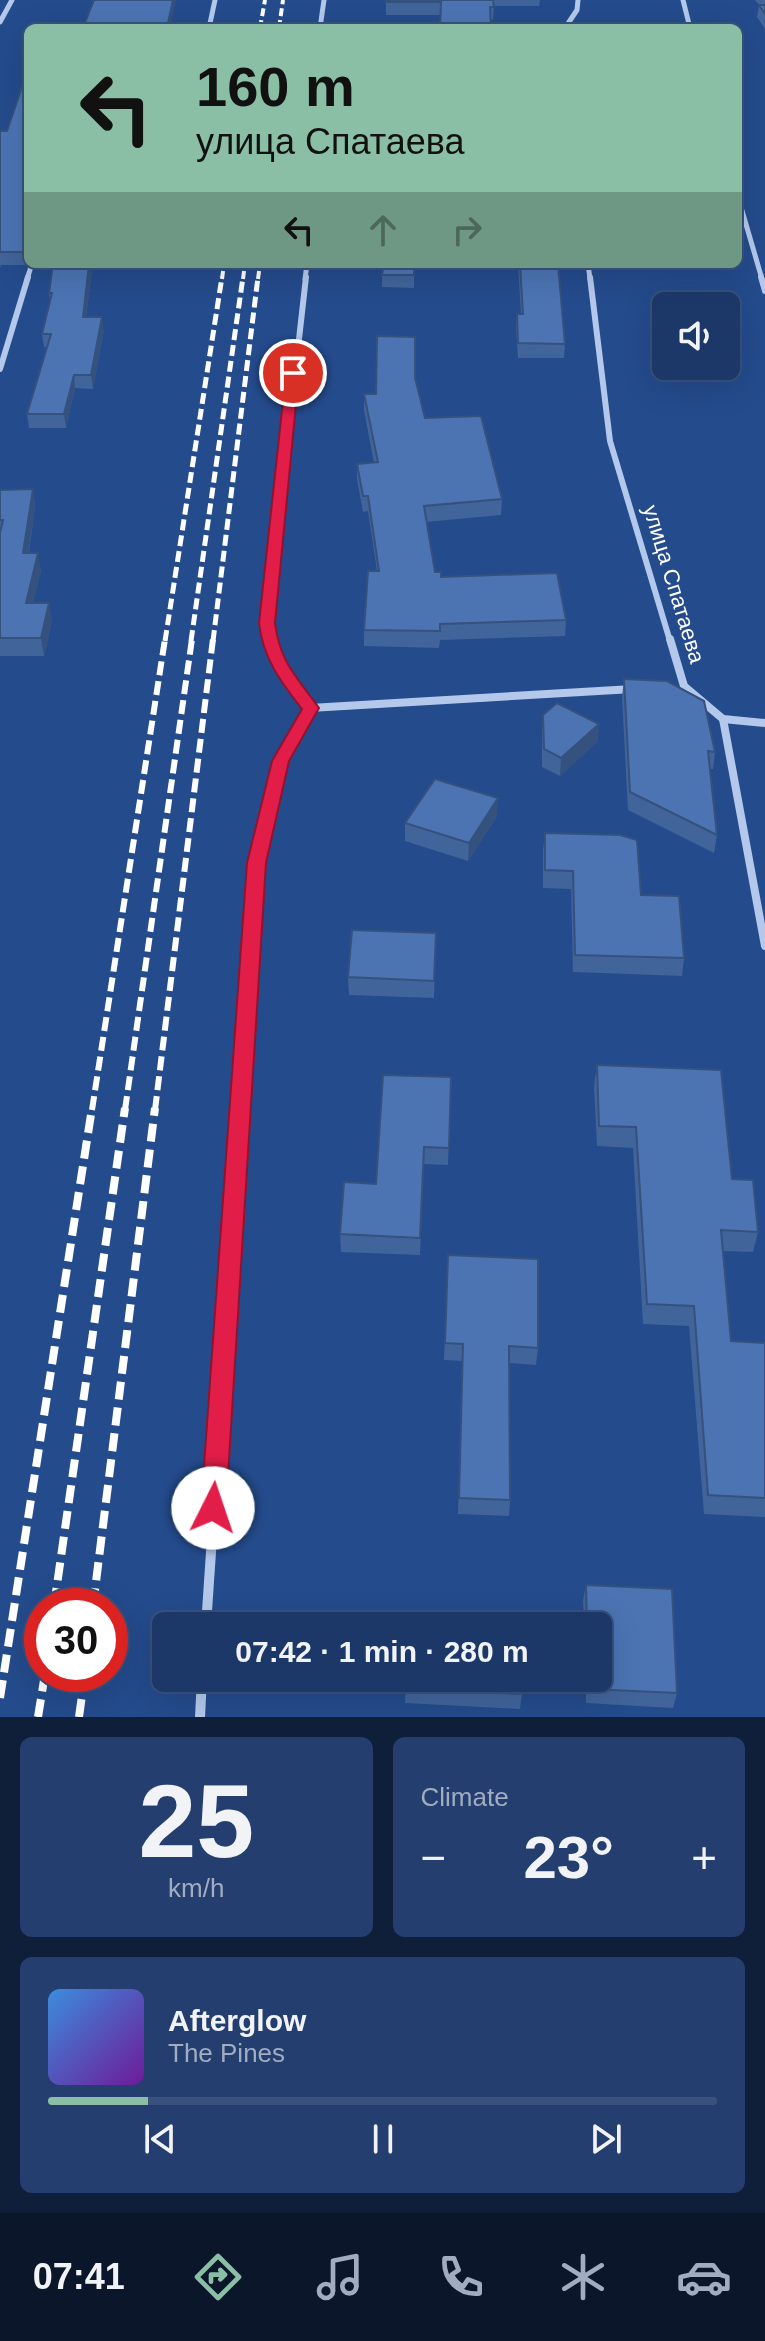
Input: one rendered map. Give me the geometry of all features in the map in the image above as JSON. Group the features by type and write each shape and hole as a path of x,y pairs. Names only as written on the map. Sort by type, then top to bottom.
{"street":[{"path":"0,22 12,0"},
{"path":"210,24 215,0"},
{"path":"321,24 324,0"},
{"path":"568,24 577,10 578,0"},
{"path":"683,0 689,24"},
{"path":"742,211 765,291"},
{"path":"0,369 31,268"},
{"path":"307,268 267,623 270,648 286,678 310,708"},
{"name":"улица Спатаева","path":"588,268 610,441 684,686 723,719"},
{"path":"668,687 684,686"},
{"path":"310,708 637,689"},
{"path":"207,1612 257,863 280,761 310,708"},
{"path":"765,723 723,719 765,946"},
{"path":"752,883 765,886"},
{"path":"200,1717 201,1692"}],"building":[{"path":"94,0 173,0 168,24 85,24"},
{"path":"493,0 494,7 490,7 491,24 440,24 441,2 386,2"},
{"path":"24,81 24,252 0,252 0,131 7,131"},
{"path":"52,268 89,268 83,317 102,317 91,375 74,375 64,414 27,414 51,334 42,334 52,293 49,293"},
{"path":"383,268 414,268 414,275 382,275"},
{"path":"520,268 558,268 565,344 518,343 517,314 523,314"},
{"path":"377,336 415,337 415,378 425,418 481,416 502,499 424,506 435,572 441,572 441,577 557,573 566,620 440,624 440,631 364,630 368,571 379,571 368,496 363,496 357,464 378,462 364,394 376,394"},
{"path":"33,489 23,553 38,553 26,603 49,603 41,638 0,638 0,533 3,520 0,520 0,490"},
{"path":"624,679 667,681 704,701 715,752 708,751 717,835 630,792"},
{"path":"557,703 599,724 561,758 544,749 543,715"},
{"path":"435,779 498,798 469,843 405,823"},
{"path":"545,833 620,835 637,840 641,895 679,896 684,958 575,955 573,871 545,870"},
{"path":"352,930 436,933 434,981 348,977"},
{"path":"597,1065 721,1070 732,1179 753,1180 758,1232 721,1230 731,1341 765,1343 765,1498 708,1495 694,1306 647,1304 636,1127 599,1126"},
{"path":"383,1075 451,1077 449,1148 424,1147 420,1238 340,1234 344,1182 376,1184"},
{"path":"448,1255 538,1259 538,1348 509,1346 510,1500 459,1498 463,1344 445,1343"},
{"path":"586,1585 672,1589 677,1693 612,1690 612,1612 587,1612"},
{"path":"475,1692 522,1692 522,1694"}],"railway":[{"path":"261,24 265,0"},
{"path":"280,24 283,0"},
{"path":"222,279 223,268"},
{"path":"243,279 244,268"},
{"path":"258,279 259,268"},
{"path":"165,641 222,277"},
{"path":"191,641 243,277"},
{"path":"213,641 258,277"},
{"path":"92,1110 165,639"},
{"path":"125,1110 192,639"},
{"path":"155,1110 213,639"},
{"path":"0,1698 92,1108"},
{"path":"57,1588 125,1108"},
{"path":"95,1588 155,1108"},
{"path":"38,1717 42,1692"},
{"path":"79,1717 82,1692"}],"route":[{"path":"213,1508 257,863 280,761 310,708 286,678 270,648 267,623 293,373"}]}
